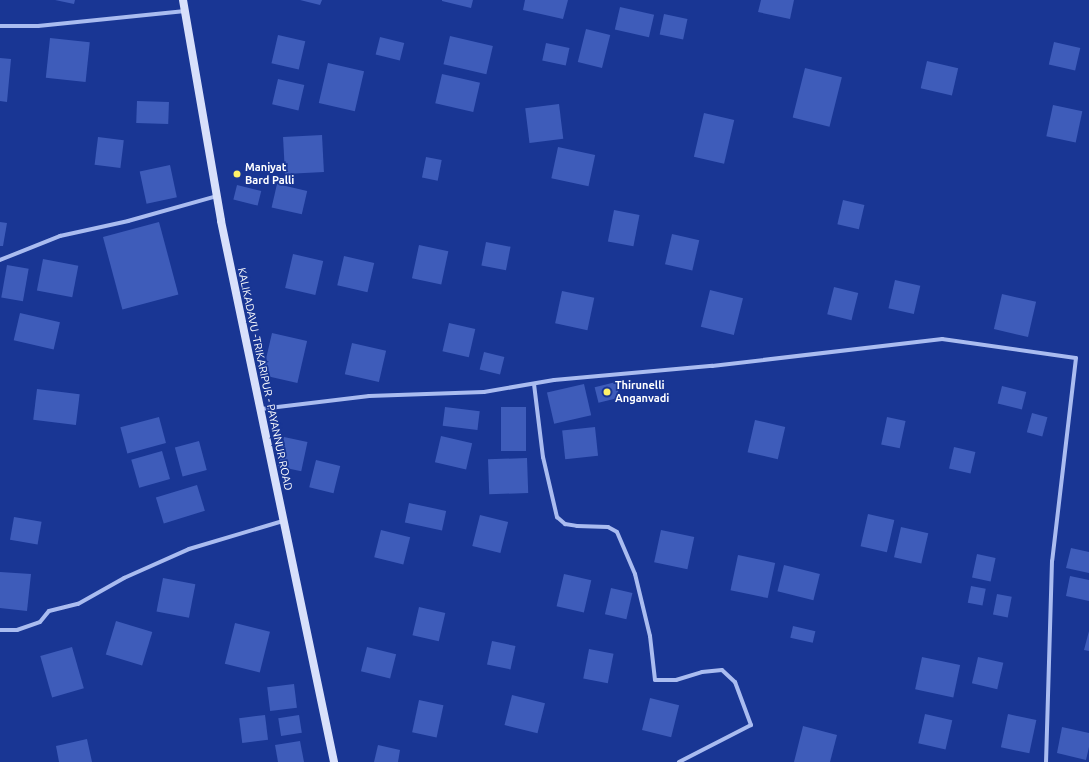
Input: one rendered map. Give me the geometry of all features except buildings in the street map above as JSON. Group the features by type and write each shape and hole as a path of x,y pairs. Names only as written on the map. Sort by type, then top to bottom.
{"main road":[{"name":"KALIKADAVU -TRIKARIPUR - PAYANNUR ROAD","path":"183,0 217,196 260,410 334,762"}],"street":[{"path":"0,26 38,26 185,11"},
{"path":"0,260 60,236 128,221 217,196"},
{"path":"260,410 369,396 484,392 618,373 712,366 942,339 1076,358 1052,561 1046,762"},
{"path":"534,384 543,457 557,517 565,524 608,527 617,532 636,581 650,636 655,680 676,680 702,672 722,670 735,682 751,725 679,762"},
{"path":"0,630 17,630 40,622 49,611 78,604 124,578 189,549 283,520"}],"place":[{"name":"Maniyat Bard Palli","path":"237,174"},
{"name":"Thirunelli Anganvadi","path":"607,392"}]}
